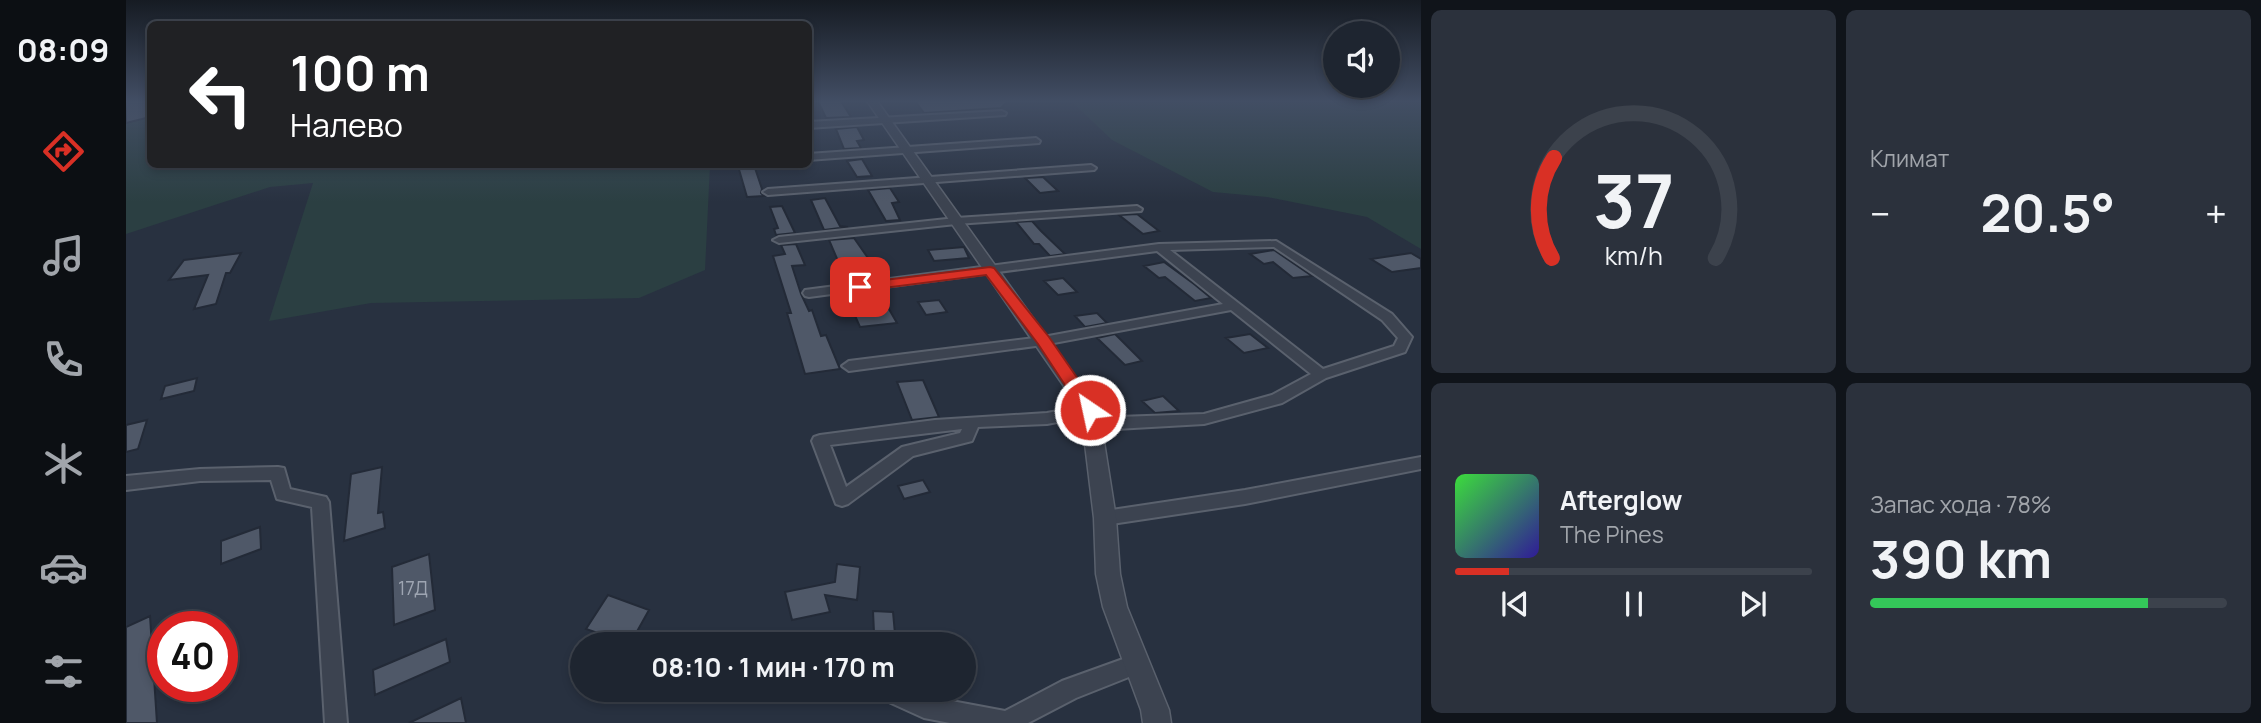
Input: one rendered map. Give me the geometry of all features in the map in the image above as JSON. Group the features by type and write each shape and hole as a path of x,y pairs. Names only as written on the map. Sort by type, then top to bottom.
{"street":[{"path":"896,135 925,180 1090,410 1105,518 1108,574 1115,607 1138,664 1157,723"},
{"path":"812,157 1036,141"},
{"path":"768,192 1091,168"},
{"path":"779,240 956,221 1137,209"},
{"path":"809,293 1159,247 1276,244 1387,317 1405,337 1400,349 1321,375 1277,399 1204,419 1116,423 1090,410 1071,417 972,422 869,432 820,442 842,499 908,451 966,438 972,422"},
{"path":"1159,247 1321,375"},
{"path":"849,366 1043,341 1232,306"},
{"path":"1105,518 1245,497 1421,463"},
{"path":"126,483 200,475 278,473 283,494 320,502 335,723"},
{"path":"913,702 924,707 1007,723 1070,689 1138,664"}],"green space":[{"path":"126,135 147,135 147,168 710,168 705,270 639,298 371,303 269,321 313,183 270,187 126,234"},
{"path":"1106,135 1421,135 1421,249 1367,217 1267,197 1213,192"}],"building":[{"path":"838,135 861,135 864,140 857,141 861,148 844,149"},
{"path":"862,159 872,176 857,177 847,161"},
{"path":"739,168 755,168 764,196 747,197"},
{"path":"1043,177 1058,191 1040,193 1025,178"},
{"path":"890,188 899,202 892,203 900,220 886,221 868,190"},
{"path":"825,198 840,226 848,227 824,230 811,200"},
{"path":"782,206 795,233 776,235 774,229 778,228 770,207"},
{"path":"1137,214 1159,231 1143,234 1119,215"},
{"path":"1032,221 1065,254 1050,256 1039,244 1034,244 1016,222"},
{"path":"854,238 868,258 860,259 872,279 847,282 829,240"},
{"path":"796,244 805,265 792,266 801,294 809,311 812,310 821,336 826,335 840,369 805,374 787,313 791,313 773,256 785,254 781,245"},
{"path":"964,247 969,258 934,261 928,250"},
{"path":"1274,250 1312,276 1293,278 1273,262 1264,264 1250,254"},
{"path":"241,253 230,273 226,273 216,304 194,309 208,275 169,280 184,260"},
{"path":"1411,253 1421,259 1421,268 1392,272 1371,259"},
{"path":"1164,262 1211,298 1195,301 1165,277 1159,278 1144,266"},
{"path":"1063,278 1077,292 1058,295 1044,281"},
{"path":"878,290 897,323 860,327 852,309 861,308 854,294"},
{"path":"939,300 947,312 926,315 918,302"},
{"path":"1097,313 1107,323 1085,327 1075,316"},
{"path":"1115,334 1142,361 1125,365 1097,338"},
{"path":"1250,334 1268,348 1244,353 1226,338"},
{"path":"197,378 194,391 161,399 165,386"},
{"path":"923,380 939,417 912,420 897,382"},
{"path":"1163,396 1179,411 1155,413 1142,401"},
{"path":"147,420 138,449 126,452 126,425"},
{"path":"382,467 378,513 383,512 385,528 344,541 351,474"},
{"path":"923,480 930,492 904,499 898,486"},
{"path":"260,527 261,549 221,564 221,541"},
{"path":"429,554 435,610 394,625 392,567"},
{"path":"837,564 860,567 857,600 825,595 830,612 792,620 785,592 835,582"},
{"path":"608,595 649,610 637,632 595,632 586,629"},
{"path":"873,611 893,612 895,632 874,632"},
{"path":"147,617 147,702 156,702 157,723 126,723 126,627"},
{"path":"446,639 450,662 375,695 373,670"},
{"path":"461,698 466,723 409,723"}],"route":[{"path":"860,287 990,271 1043,341 1090,410"}]}
